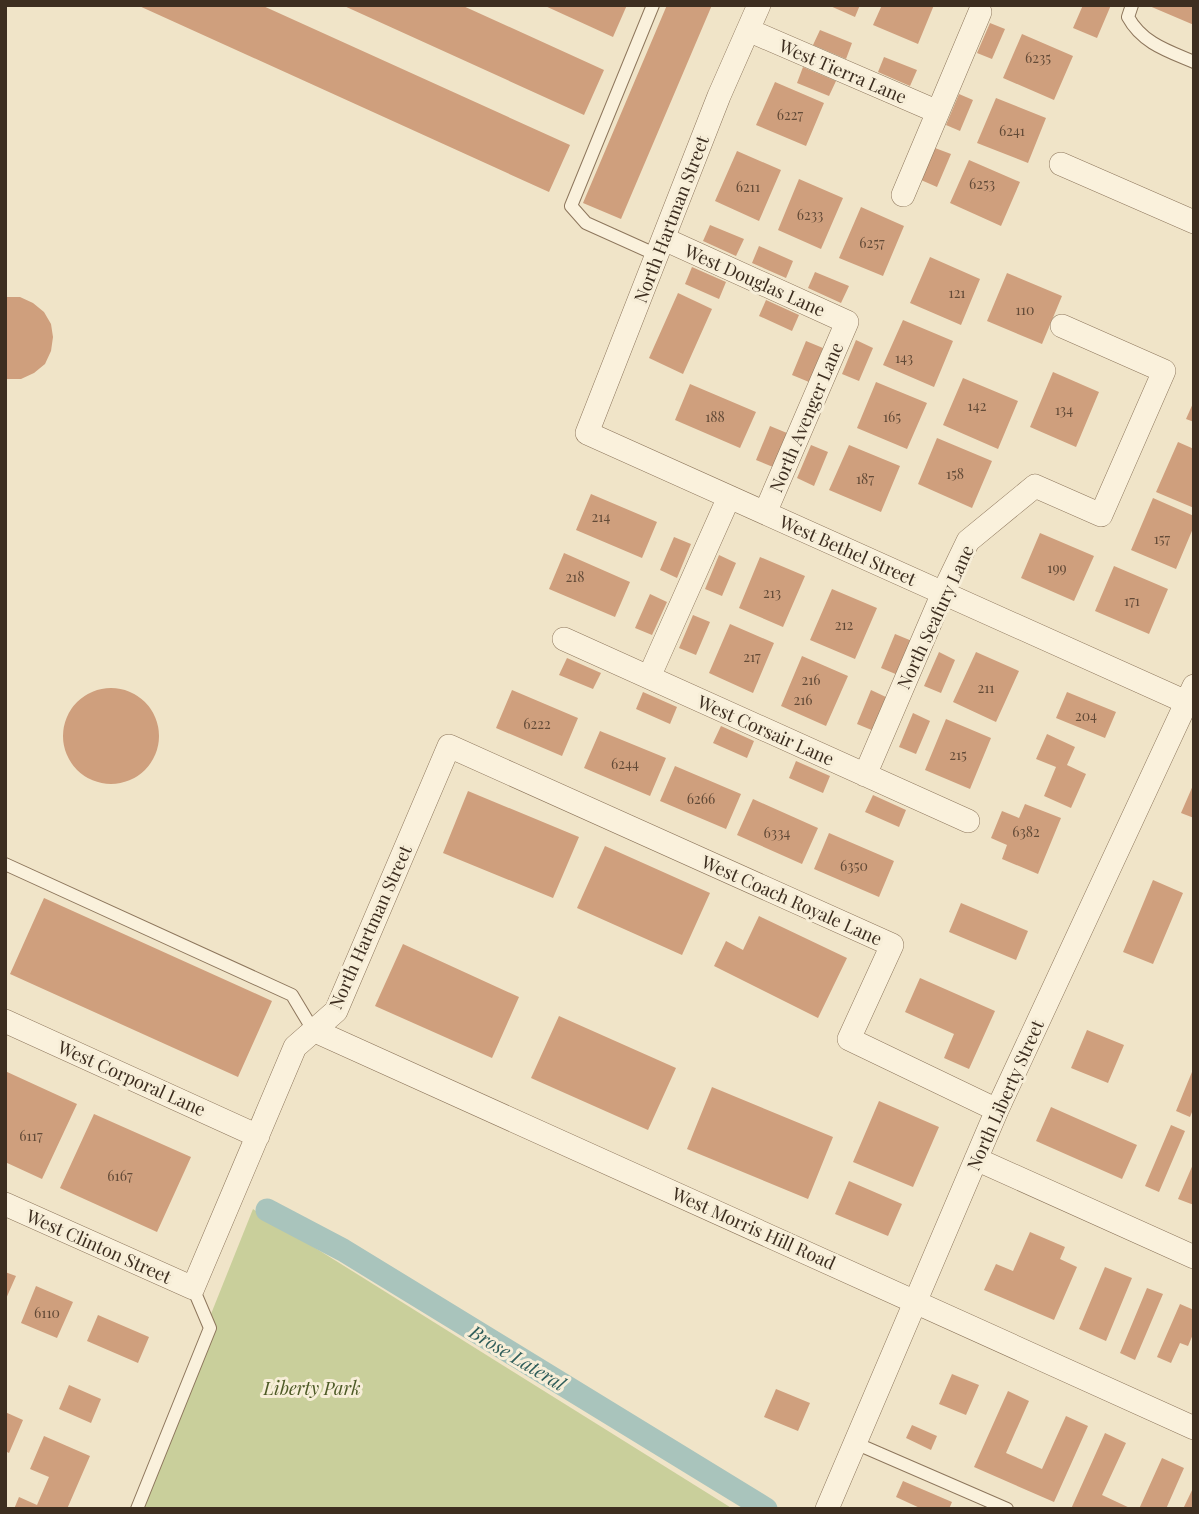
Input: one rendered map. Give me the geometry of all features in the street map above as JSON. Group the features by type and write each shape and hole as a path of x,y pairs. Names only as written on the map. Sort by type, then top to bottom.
{"street":[{"name":"North Hartman Street","path":"587,433 719,96 759,5"},
{"path":"903,195 980,12"},
{"name":"West Tierra Lane","path":"748,30 938,112"},
{"path":"1062,164 1194,222"},
{"name":"West Douglas Lane","path":"661,247 846,321"},
{"name":"North Avenger Lane","path":"765,513 846,321"},
{"name":"North Seafury Lane","path":"864,775 968,541 1035,486 1101,515 1164,371 1062,326"},
{"name":"West Bethel Street","path":"587,433 943,593 1190,694"},
{"path":"649,677 729,497"},
{"name":"West Corsair Lane","path":"564,639 968,821"},
{"name":"North Liberty Street","path":"827,1509 997,1110 1190,694"},
{"name":"North Hartman Street","path":"193,1288 295,1047 336,1012 449,746"},
{"name":"West Coach Royale Lane","path":"449,746 892,945 849,1039 997,1110"},
{"name":"West Corporal Lane","path":"5,1021 258,1136"},
{"name":"West Morris Hill Road","path":"313,1030 916,1300 1194,1428"},
{"path":"976,1158 1194,1257"},
{"name":"West Clinton Street","path":"5,1204 193,1288"}],"lane":[{"path":"653,5 571,206 586,223 661,247"},
{"path":"1132,5 1128,17 1134,29 1155,46 1194,62"},
{"path":"5,864 292,995 313,1030"},
{"path":"137,1509 210,1328 193,1288"},
{"path":"855,1443 1007,1509"}],"green space":[{"name":"Liberty Park","path":"253,1209 733,1509 133,1509"}],"building":[{"path":"137,5 261,5 570,145 549,192"},
{"path":"342,5 461,5 604,70 584,115"},
{"path":"543,5 627,5 613,37"},
{"path":"667,5 712,5 621,219 583,203"},
{"path":"828,5 860,5 855,17"},
{"path":"882,5 934,5 918,44 873,25"},
{"path":"1083,5 1111,5 1097,38 1073,28"},
{"path":"1147,5 1194,5 1194,25"},
{"path":"990,23 1005,29 992,59 977,53"},
{"path":"820,30 852,43 846,59 813,45"},
{"path":"1022,34 1073,56 1054,100 1003,78"},
{"path":"884,57 917,70 910,86 878,72"},
{"path":"803,67 836,81 829,96 797,83"},
{"path":"775,82 824,103 806,146 756,125"},
{"path":"959,94 973,100 960,131 946,125"},
{"path":"996,98 1046,118 1028,163 977,143"},
{"path":"935,148 951,154 937,187 921,180"},
{"path":"737,151 781,170 759,221 715,201"},
{"path":"969,160 1020,182 1001,226 950,203"},
{"path":"799,179 843,198 821,249 778,230"},
{"path":"861,207 904,226 883,276 839,258"},
{"path":"710,225 744,239 736,256 703,241"},
{"path":"759,246 793,261 786,278 752,263"},
{"path":"930,257 980,279 961,325 910,303"},
{"path":"692,267 726,282 719,299 685,284"},
{"path":"815,272 849,286 841,303 808,288"},
{"path":"1007,273 1062,296 1042,344 987,321"},
{"path":"678,293 712,309 683,374 649,358"},
{"path":"5,297 20,297 33,303 44,312 51,324 51,351 45,364 21,379 5,379"},
{"path":"766,300 799,315 792,331 759,316"},
{"path":"903,320 953,341 934,387 883,365"},
{"path":"856,340 873,348 859,381 842,374"},
{"path":"806,341 823,348 809,382 792,375"},
{"path":"1053,372 1099,392 1076,447 1030,427"},
{"path":"963,378 1018,401 998,449 943,425"},
{"path":"876,382 927,403 907,449 857,428"},
{"path":"690,384 756,412 740,448 675,420"},
{"path":"1194,401 1194,422 1186,419"},
{"path":"770,426 787,433 773,467 756,460"},
{"path":"937,438 992,461 972,508 918,484"},
{"path":"1178,442 1194,449 1194,508 1156,492"},
{"path":"811,445 828,452 814,486 797,478"},
{"path":"849,445 900,466 881,512 829,490"},
{"path":"591,494 657,522 642,558 576,530"},
{"path":"1153,498 1194,516 1194,526 1176,569 1131,550"},
{"path":"1040,533 1094,556 1074,601 1021,578"},
{"path":"674,537 691,544 677,578 660,570"},
{"path":"564,553 630,582 615,617 549,589"},
{"path":"719,555 736,563 722,596 705,589"},
{"path":"760,557 805,576 783,627 739,608"},
{"path":"1114,566 1168,589 1149,634 1095,611"},
{"path":"832,589 877,608 855,659 810,640"},
{"path":"650,594 667,602 652,635 635,628"},
{"path":"693,615 710,622 696,655 679,648"},
{"path":"730,624 774,643 753,693 709,673"},
{"path":"895,634 912,641 898,675 881,668"},
{"path":"939,652 955,660 941,693 924,686"},
{"path":"976,652 1019,671 996,722 953,702"},
{"path":"802,656 848,676 826,726 781,706"},
{"path":"567,658 601,673 593,689 559,675"},
{"path":"111,688 129,692 145,702 155,718 159,736 155,754 145,770 129,780 111,784 93,780 77,770 67,754 63,736 67,718 77,702 93,692"},
{"path":"512,690 578,718 562,756 496,728"},
{"path":"871,690 888,698 874,731 857,724"},
{"path":"643,692 677,707 670,724 636,709"},
{"path":"1067,692 1116,712 1105,738 1056,718"},
{"path":"913,713 930,721 916,754 899,747"},
{"path":"946,719 991,738 970,789 925,770"},
{"path":"721,726 754,741 747,758 713,743"},
{"path":"600,731 666,758 650,796 584,768"},
{"path":"1047,734 1075,747 1067,765 1086,774 1071,808 1044,796 1056,767 1036,759"},
{"path":"796,761 830,776 823,793 789,778"},
{"path":"675,766 741,794 726,829 660,801"},
{"path":"1194,783 1194,818 1181,813"},
{"path":"468,791 579,837 553,898 443,853"},
{"path":"873,795 906,810 899,827 865,812"},
{"path":"753,799 818,828 802,864 737,835"},
{"path":"1025,804 1061,818 1038,874 1002,859 1007,845 991,838 1002,811 1019,818"},
{"path":"829,833 894,861 879,897 814,869"},
{"path":"605,846 710,893 682,955 577,908"},
{"path":"1153,880 1183,893 1153,964 1123,952"},
{"path":"44,898 272,1001 238,1077 10,974"},
{"path":"961,903 1028,931 1016,960 949,932"},
{"path":"759,916 847,958 818,1018 714,966 726,941 743,950"},
{"path":"403,944 519,997 492,1058 375,1006"},
{"path":"920,978 995,1011 969,1069 944,1058 954,1034 905,1012"},
{"path":"559,1016 676,1068 648,1130 531,1078"},
{"path":"1087,1030 1124,1045 1108,1083 1071,1068"},
{"path":"1194,1067 1194,1107 1190,1117 1176,1111"},
{"path":"5,1071 77,1104 42,1179 5,1162"},
{"path":"712,1087 833,1137 808,1199 687,1149"},
{"path":"879,1101 939,1127 913,1187 853,1162"},
{"path":"1051,1107 1137,1145 1122,1179 1036,1141"},
{"path":"94,1114 191,1157 157,1232 60,1188"},
{"path":"1171,1125 1185,1131 1159,1192 1145,1186"},
{"path":"1194,1162 1194,1205 1178,1199"},
{"path":"849,1181 902,1204 888,1236 835,1214"},
{"path":"1030,1232 1065,1247 1060,1259 1077,1267 1054,1320 984,1290 996,1264 1013,1271"},
{"path":"1105,1267 1132,1278 1106,1341 1079,1329"},
{"path":"5,1272 16,1276 5,1301"},
{"path":"36,1286 73,1302 57,1338 21,1323"},
{"path":"1147,1288 1163,1294 1135,1360 1120,1353"},
{"path":"1180,1304 1194,1310 1194,1332 1188,1346 1180,1343 1171,1363 1157,1357"},
{"path":"98,1315 149,1337 138,1363 87,1341"},
{"path":"952,1374 979,1385 966,1415 939,1404"},
{"path":"69,1385 101,1399 91,1423 59,1409"},
{"path":"776,1389 810,1403 798,1431 764,1417"},
{"path":"1008,1391 1029,1401 1006,1453 1042,1469 1066,1416 1088,1426 1054,1502 974,1467"},
{"path":"5,1412 23,1420 9,1453 5,1451"},
{"path":"912,1425 937,1436 931,1450 906,1438"},
{"path":"1105,1433 1126,1443 1102,1495 1132,1509 1071,1509"},
{"path":"44,1436 90,1456 67,1509 14,1509 19,1497 37,1505 49,1477 30,1469"},
{"path":"1162,1458 1184,1468 1166,1509 1139,1509"},
{"path":"903,1481 952,1502 949,1509 922,1509 896,1497"},
{"path":"1194,1486 1194,1509 1183,1509"}],"waterway":[{"name":"Brose Lateral","path":"267,1210 343,1250 766,1509"}]}
